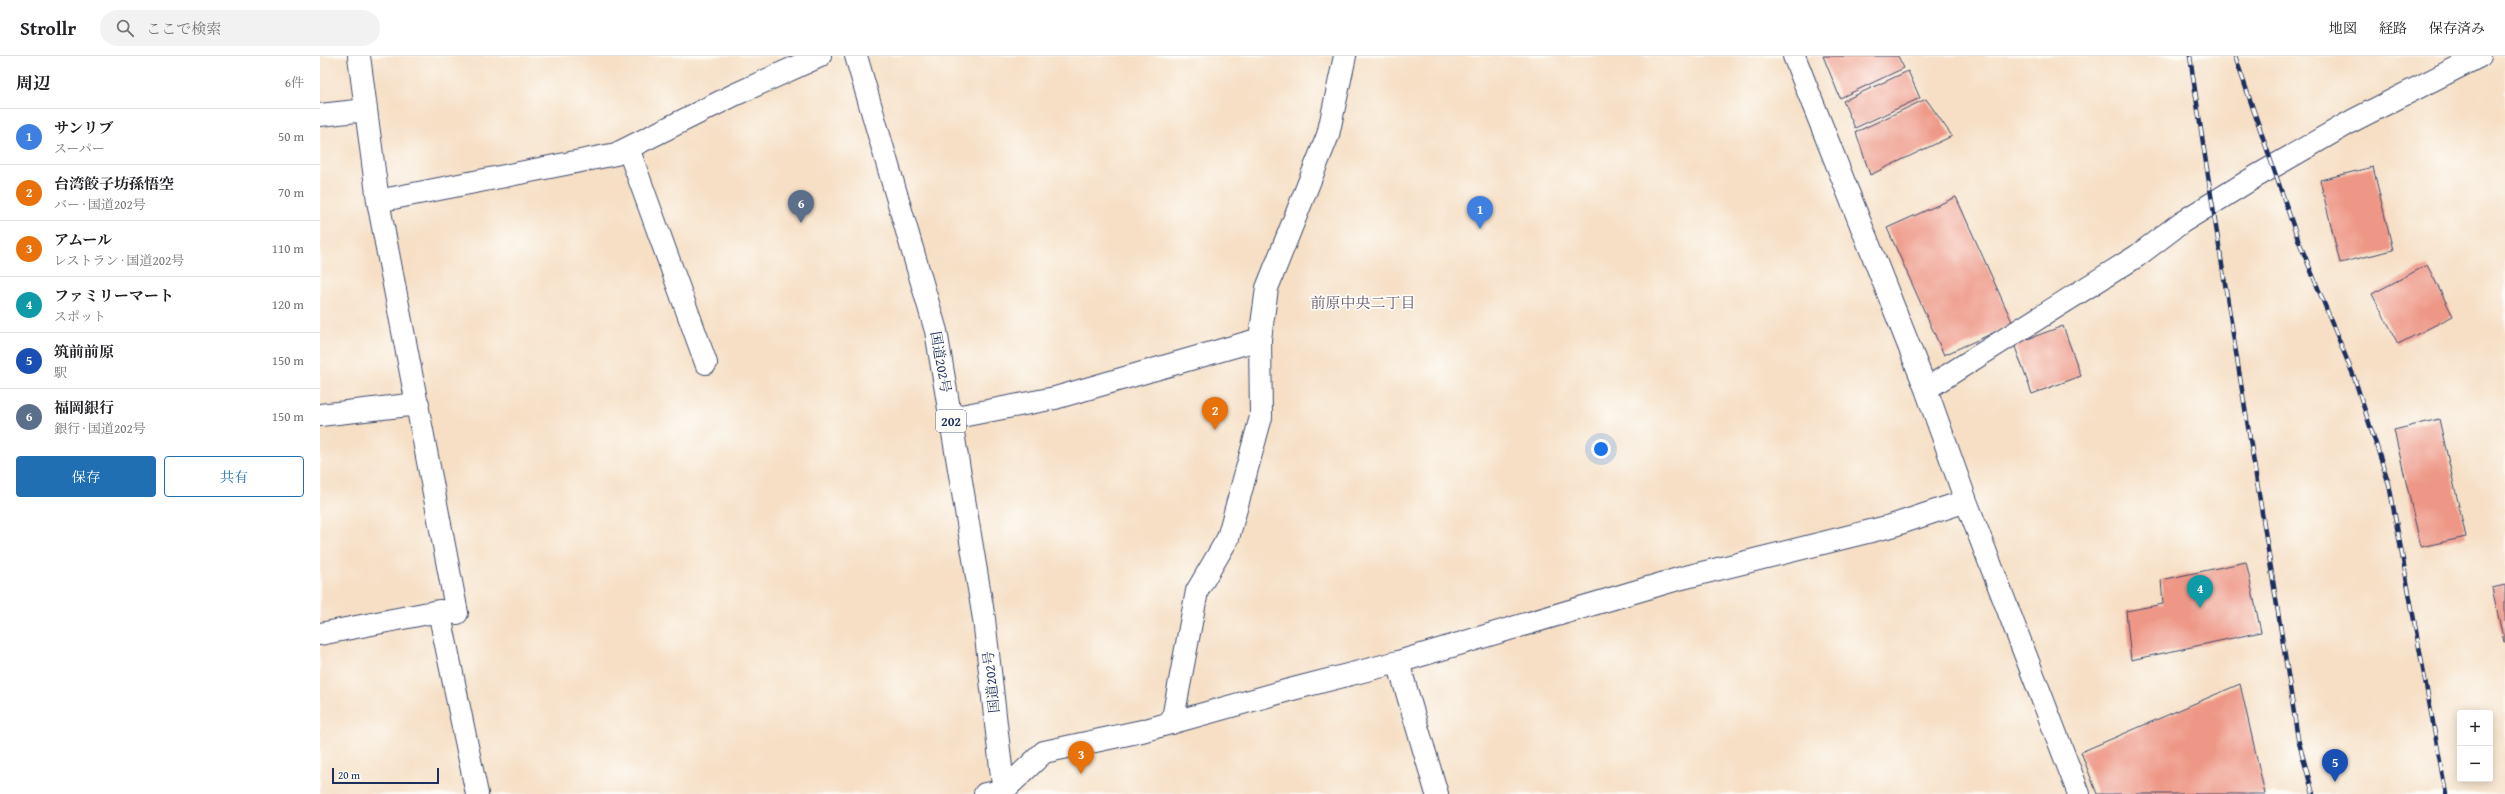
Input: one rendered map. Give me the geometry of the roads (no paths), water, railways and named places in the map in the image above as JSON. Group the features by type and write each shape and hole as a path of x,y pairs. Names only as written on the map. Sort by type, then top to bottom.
{"main road":[{"path":"320,634 439,611 457,613 378,201 359,56"},
{"path":"378,201 616,154 734,95 820,56"},
{"name":"国道202号","path":"856,56 936,331 984,619 997,793"},
{"path":"1172,723 1198,591 1228,538 1261,417 1260,339 1267,288 1328,135 1346,56"},
{"path":"1794,56 1926,389 1966,501 2079,794"},
{"path":"1926,389 2137,256 2182,222 2255,177 2354,120 2480,56"},
{"path":"320,115 366,110"},
{"path":"628,148 706,364"},
{"path":"951,418 1055,398 1260,339"},
{"path":"320,415 418,404"},
{"path":"997,793 1044,752 1142,731 1289,690 1398,662 1678,579 1891,526 1966,501"},
{"path":"439,611 477,794"},
{"path":"1398,662 1437,794"}],"railway":[{"path":"2190,56 2298,739 2313,794"},
{"path":"2235,56 2296,234 2354,377 2389,484 2446,794"}],"place":[{"name":"福岡銀行","path":"801,223"},
{"name":"サンリブ","path":"1480,229"},
{"name":"台湾餃子坊孫悟空","path":"1215,430"},
{"name":"ファミリーマート","path":"2200,608"},
{"name":"アムール","path":"1081,774"},
{"name":"筑前前原","path":"2335,782"}],"district":[{"name":"前原中央二丁目","path":"1363,303"}]}
